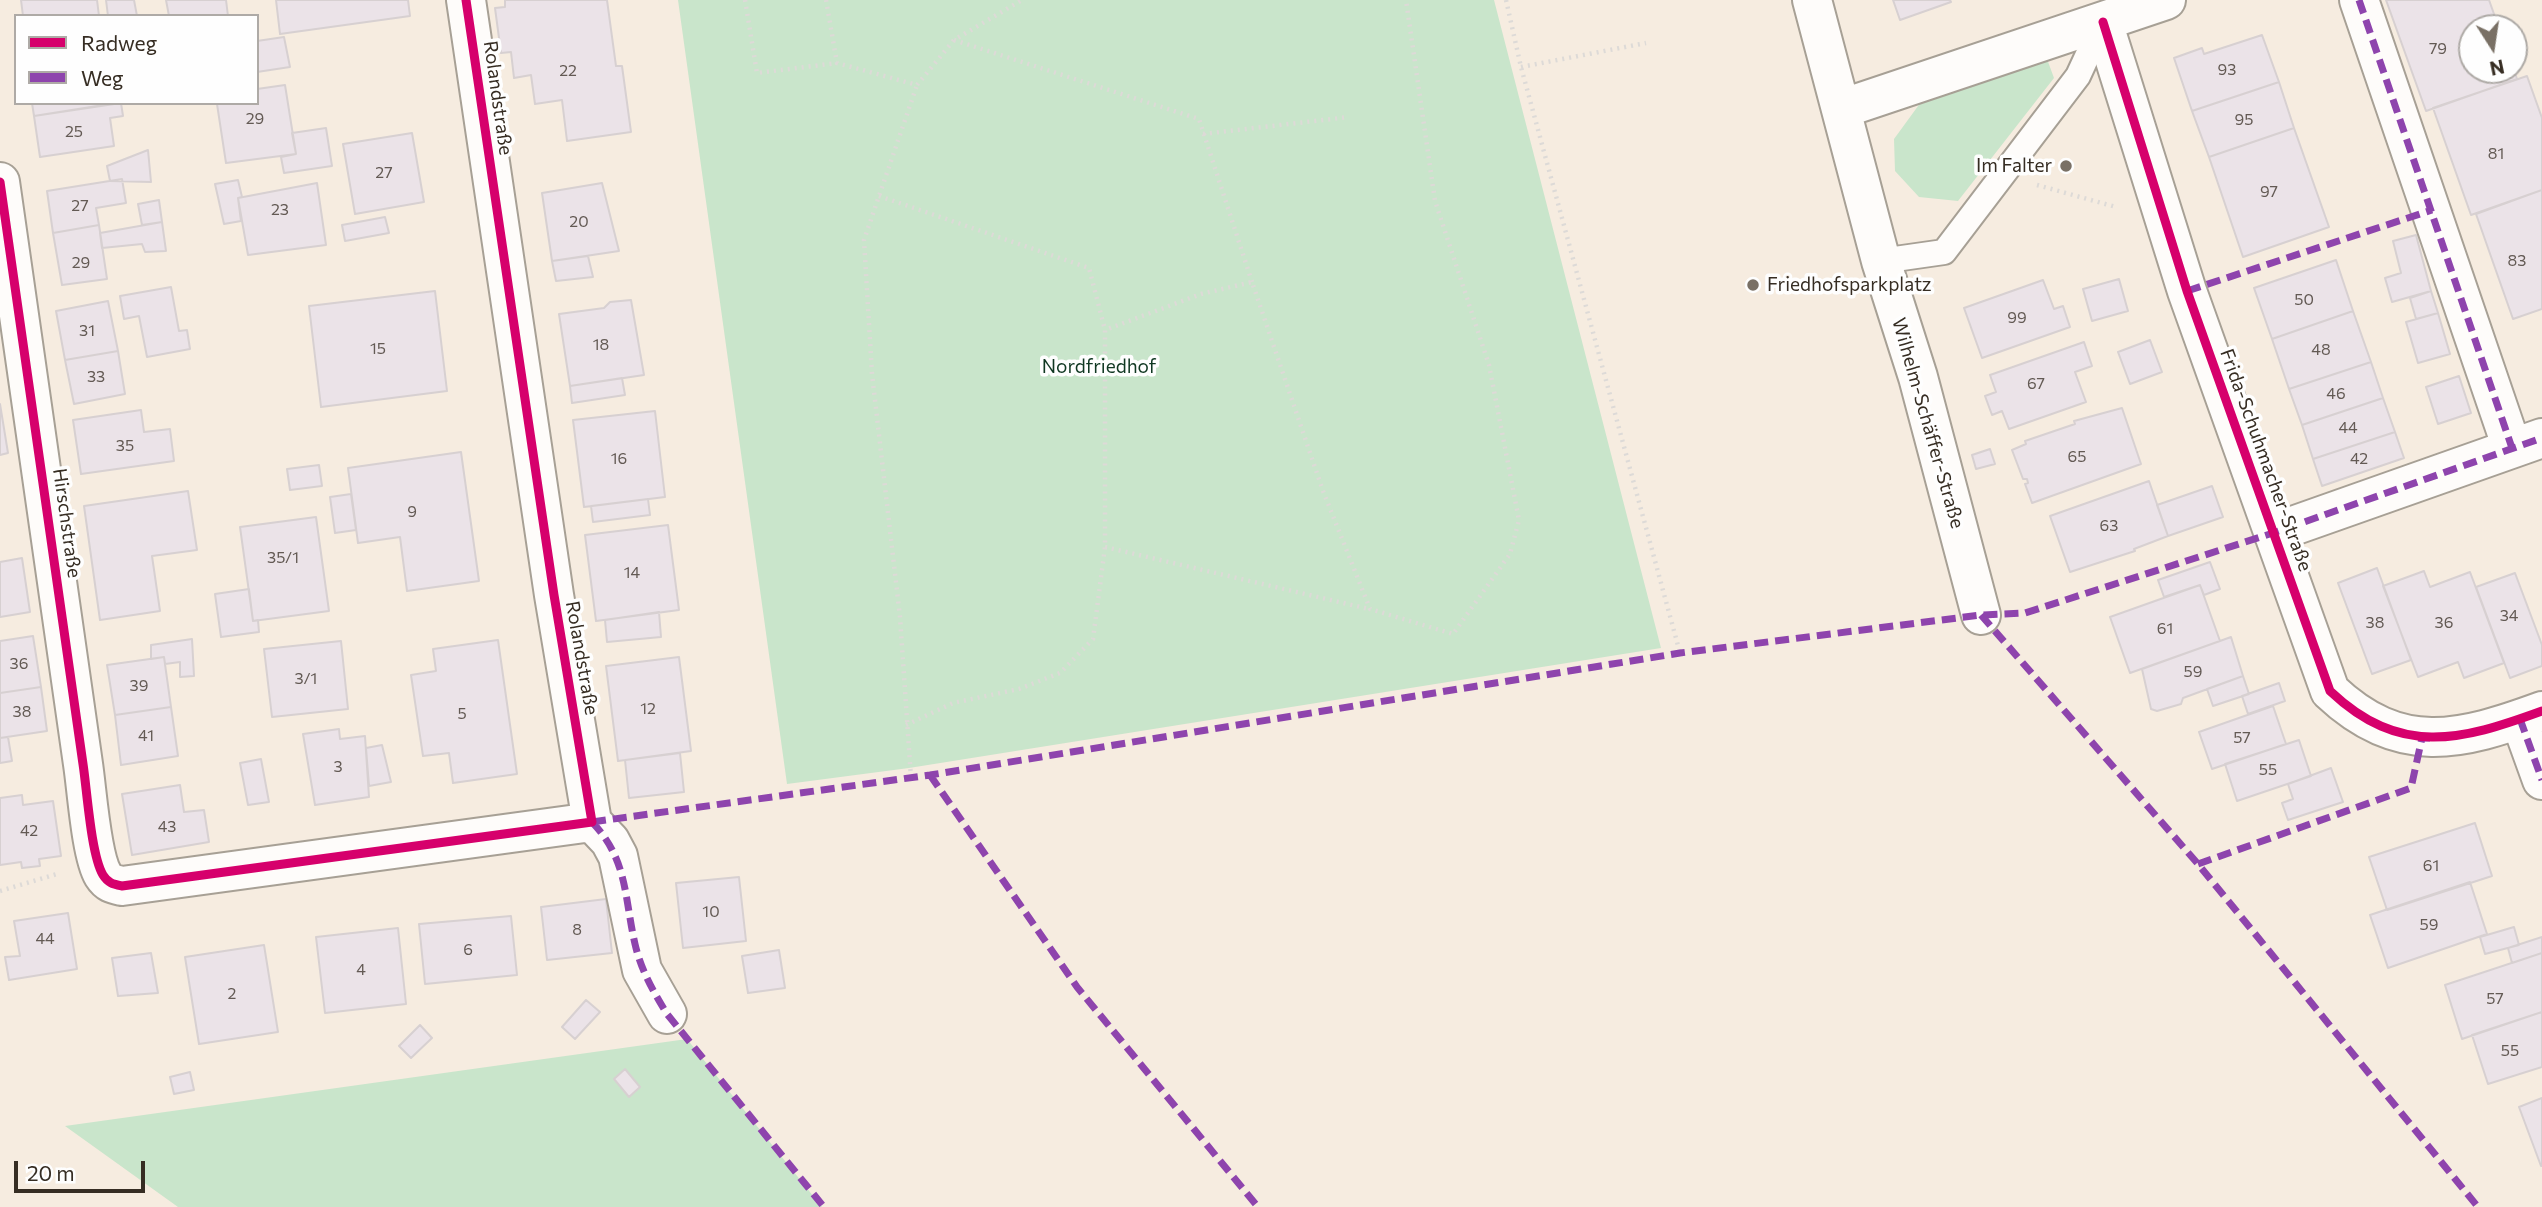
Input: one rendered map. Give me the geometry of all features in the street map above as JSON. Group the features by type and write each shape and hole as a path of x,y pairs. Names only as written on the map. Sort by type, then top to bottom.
{"street":[{"name":"Rolandstraße","path":"466,0 554,595 592,822"},
{"name":"Wilhelm-Schäffer-Straße","path":"1812,0 1881,261 1917,377 1981,615"},
{"path":"1841,108 2166,0"},
{"path":"2273,533 2527,443 2359,0"},
{"name":"Frida-Schuhmacher-Straße","path":"2103,22 2165,220 2330,691 2355,715 2388,730 2422,738 2451,737 2531,715"},
{"name":"Hirschstraße","path":"0,182 99,864"},
{"path":"2531,715 2542,780"},
{"path":"99,864 111,884 122,886 592,822 610,841 618,856 642,970 667,1014"}],"lane":[{"path":"1881,261 1944,252 2078,76 2103,22"}],"path":[{"path":"745,0 757,73 837,62 917,85"},
{"path":"826,0 837,62"},
{"path":"911,778 900,617 873,374 864,240 917,85 954,40 1022,0"},
{"path":"1105,547 1370,609 1453,634 1510,554 1520,520 1489,365 1435,201 1406,0"},
{"path":"1506,0 1521,66 1679,653"},
{"path":"954,40 1199,119 1309,452 1370,609"},
{"path":"1521,66 1646,43"},
{"path":"1203,134 1349,117"},
{"path":"2002,175 2165,220"},
{"path":"879,196 1089,268 1105,330 1105,547 1093,639 1060,673 1019,689 953,703 906,725"},
{"path":"1105,330 1201,294 1252,282"},
{"path":"0,891 99,864"}],"green space":[{"name":"Nordfriedhof","path":"678,0 1494,0 1661,648 909,768 787,784"},
{"path":"2047,59 2054,78 1958,201 1919,197 1895,171 1894,139 1921,102"},
{"path":"687,1039 822,1207 178,1207 65,1126"}],"building":[{"path":"21,0 97,0 99,14 23,14"},
{"path":"106,0 134,0 137,14 108,14"},
{"path":"166,0 226,0 228,14 169,14"},
{"path":"276,0 408,0 410,16 280,34"},
{"path":"505,0 607,0 616,66 622,66 631,132 567,141 562,100 535,104 531,75 514,78 511,52 501,53 495,8 505,7"},
{"path":"1893,0 1950,0 1951,2 1900,20"},
{"path":"2386,0 2489,0 2494,14 2458,14 2458,84 2503,84 2426,111"},
{"path":"2262,35 2279,82 2192,111 2174,58 2202,48 2204,54"},
{"path":"284,37 290,67 259,72 259,41"},
{"path":"2528,79 2542,118 2542,190 2471,215 2433,108 2504,84 2528,84"},
{"path":"2279,82 2294,128 2209,157 2192,111"},
{"path":"285,85 296,154 226,163 217,105 259,105 259,89"},
{"path":"32,105 103,105 34,116"},
{"path":"121,105 123,116 110,118 114,146 40,157 34,116"},
{"path":"326,128 332,166 284,173 281,157 296,154 292,133"},
{"path":"2294,128 2329,227 2243,257 2209,157"},
{"path":"412,133 424,202 355,214 343,144"},
{"path":"148,150 151,182 110,181 107,166"},
{"path":"122,179 126,203 96,208 99,225 53,233 47,191"},
{"path":"238,180 242,197 238,198 241,221 224,224 215,184"},
{"path":"317,183 326,245 248,255 238,198"},
{"path":"602,183 619,251 552,261 542,193"},
{"path":"2542,190 2542,309 2513,319 2476,214"},
{"path":"159,200 162,222 142,225 138,204"},
{"path":"385,217 389,233 345,241 342,225"},
{"path":"162,222 166,251 145,252 142,244 102,248 100,233"},
{"path":"99,225 107,279 62,285 53,233"},
{"path":"2416,235 2431,291 2392,302 2385,278 2401,273 2393,241"},
{"path":"588,256 593,277 556,281 552,261"},
{"path":"2336,260 2353,311 2272,339 2254,288"},
{"path":"2119,279 2128,311 2092,321 2083,289"},
{"path":"2043,280 2054,309 2063,306 2070,327 1982,358 1964,308"},
{"path":"171,287 179,331 187,330 190,349 147,357 139,316 124,319 120,296"},
{"path":"435,291 447,391 321,407 309,306"},
{"path":"2431,291 2438,313 2416,319 2410,298"},
{"path":"631,300 644,375 570,386 559,314 604,308 610,302"},
{"path":"108,301 118,351 65,360 56,311"},
{"path":"2353,311 2371,362 2289,389 2272,339"},
{"path":"2438,313 2450,354 2418,363 2406,322"},
{"path":"2150,340 2162,372 2130,384 2118,352"},
{"path":"2084,342 2092,366 2075,372 2086,402 2009,429 2002,411 1992,415 1985,396 1996,392 1990,375"},
{"path":"118,351 125,394 74,404 65,360"},
{"path":"2371,362 2383,398 2302,425 2289,389"},
{"path":"2459,376 2471,413 2438,424 2426,387"},
{"path":"622,378 625,395 572,403 570,386"},
{"path":"2383,398 2395,432 2313,459 2302,425"},
{"path":"0,404 8,453 0,455"},
{"path":"2122,408 2141,464 2032,503 2025,484 2028,483 2027,479 2023,479 2012,450 2026,444 2025,441 2075,424 2074,421"},
{"path":"141,410 144,432 170,429 174,461 81,474 73,420"},
{"path":"655,411 665,497 584,507 573,420"},
{"path":"2395,432 2404,458 2322,486 2313,459"},
{"path":"1990,449 1995,464 1976,469 1972,455"},
{"path":"461,452 479,581 407,591 400,537 358,543 348,468"},
{"path":"319,465 322,486 290,490 287,469"},
{"path":"2149,481 2168,536 2134,549 2135,551 2070,572 2050,516"},
{"path":"2212,486 2223,517 2168,536 2157,505"},
{"path":"188,491 197,550 152,556 160,611 100,620 84,506"},
{"path":"351,494 356,530 335,533 330,497"},
{"path":"648,499 650,515 593,522 591,506"},
{"path":"316,517 329,611 253,621 240,527"},
{"path":"668,525 679,610 596,621 585,535"},
{"path":"22,558 30,612 0,617 0,562"},
{"path":"2210,562 2220,589 2204,595 2200,585 2164,597 2158,580"},
{"path":"2377,568 2411,660 2372,674 2338,583"},
{"path":"2424,571 2430,587 2470,572 2504,663 2464,678 2458,662 2418,677 2383,586"},
{"path":"2515,573 2542,645 2542,666 2510,678 2476,587"},
{"path":"2200,585 2220,641 2130,673 2110,617"},
{"path":"249,589 253,621 258,620 259,632 221,637 215,594"},
{"path":"659,612 661,637 607,642 605,620"},
{"path":"33,636 41,687 0,693 0,641"},
{"path":"2231,637 2243,676 2183,698 2181,704 2157,711 2151,709 2142,669"},
{"path":"192,639 194,676 180,677 180,662 165,664 164,657 151,659 151,645"},
{"path":"498,640 517,774 453,783 449,753 423,756 411,675 436,671 433,649"},
{"path":"341,641 348,709 272,717 264,649"},
{"path":"164,657 171,707 115,715 107,665"},
{"path":"679,657 691,751 618,761 606,666"},
{"path":"2243,676 2249,694 2213,706 2207,689"},
{"path":"2279,683 2285,701 2248,714 2242,696"},
{"path":"41,687 47,731 0,738 0,693"},
{"path":"2273,706 2286,744 2212,769 2199,732"},
{"path":"171,707 178,756 121,765 115,715"},
{"path":"339,729 340,739 365,736 369,797 315,805 303,734"},
{"path":"8,737 12,761 0,763 0,738"},
{"path":"2299,740 2311,776 2237,801 2225,764"},
{"path":"382,745 391,782 369,786 366,748"},
{"path":"680,753 684,792 629,798 625,760"},
{"path":"261,759 269,802 248,805 240,763"},
{"path":"2331,768 2343,802 2288,820 2282,803 2293,799 2288,784"},
{"path":"180,785 184,812 204,810 209,842 132,855 122,794"},
{"path":"22,795 23,805 53,801 61,856 39,859 40,866 22,868 21,862 0,865 0,798"},
{"path":"2475,823 2492,876 2387,910 2369,857"},
{"path":"739,877 746,941 683,948 676,883"},
{"path":"2470,882 2487,934 2388,968 2370,915"},
{"path":"606,899 612,953 547,960 541,907"},
{"path":"68,913 77,969 9,980 5,957 20,956 14,921"},
{"path":"511,916 517,975 425,984 419,924"},
{"path":"2514,927 2519,945 2485,954 2480,937"},
{"path":"398,928 406,1004 325,1013 316,937"},
{"path":"2542,937 2542,953 2512,963 2508,948"},
{"path":"264,945 278,1032 199,1044 185,957"},
{"path":"779,950 785,988 748,993 742,956"},
{"path":"151,953 158,993 118,996 112,958"},
{"path":"2542,953 2542,1012 2462,1039 2445,985"},
{"path":"586,1000 600,1012 575,1039 562,1027"},
{"path":"2542,1012 2542,1067 2488,1084 2472,1035"},
{"path":"420,1025 432,1038 411,1058 399,1046"},
{"path":"625,1069 640,1087 629,1097 614,1079"},
{"path":"190,1072 194,1090 174,1094 170,1077"},
{"path":"2542,1098 2542,1166 2541,1166 2519,1107"}],"marked path":[{"path":"2359,0 2512,448"},
{"path":"2187,291 2432,210"},
{"path":"592,822 930,775 1680,653 1981,615 2025,613 2273,533 2542,438"},
{"path":"1981,615 2198,864 2478,1207"},
{"path":"2520,719 2542,780"},
{"path":"2198,864 2411,788 2422,738 2430,738"},
{"path":"930,775 1077,987 1258,1207"},
{"path":"592,822 604,836 619,865 638,954 648,980 667,1014 824,1207"}],"cycle path":[{"path":"0,182 92,838 99,866 107,880 122,886 592,822 554,595 466,0"},
{"path":"2103,22 2187,291 2330,691 2356,712 2381,726 2406,734 2432,737 2484,730 2542,711"}],"place":[{"name":"Im Falter","path":"2066,166"},
{"name":"Friedhofsparkplatz","path":"1753,285"}]}
